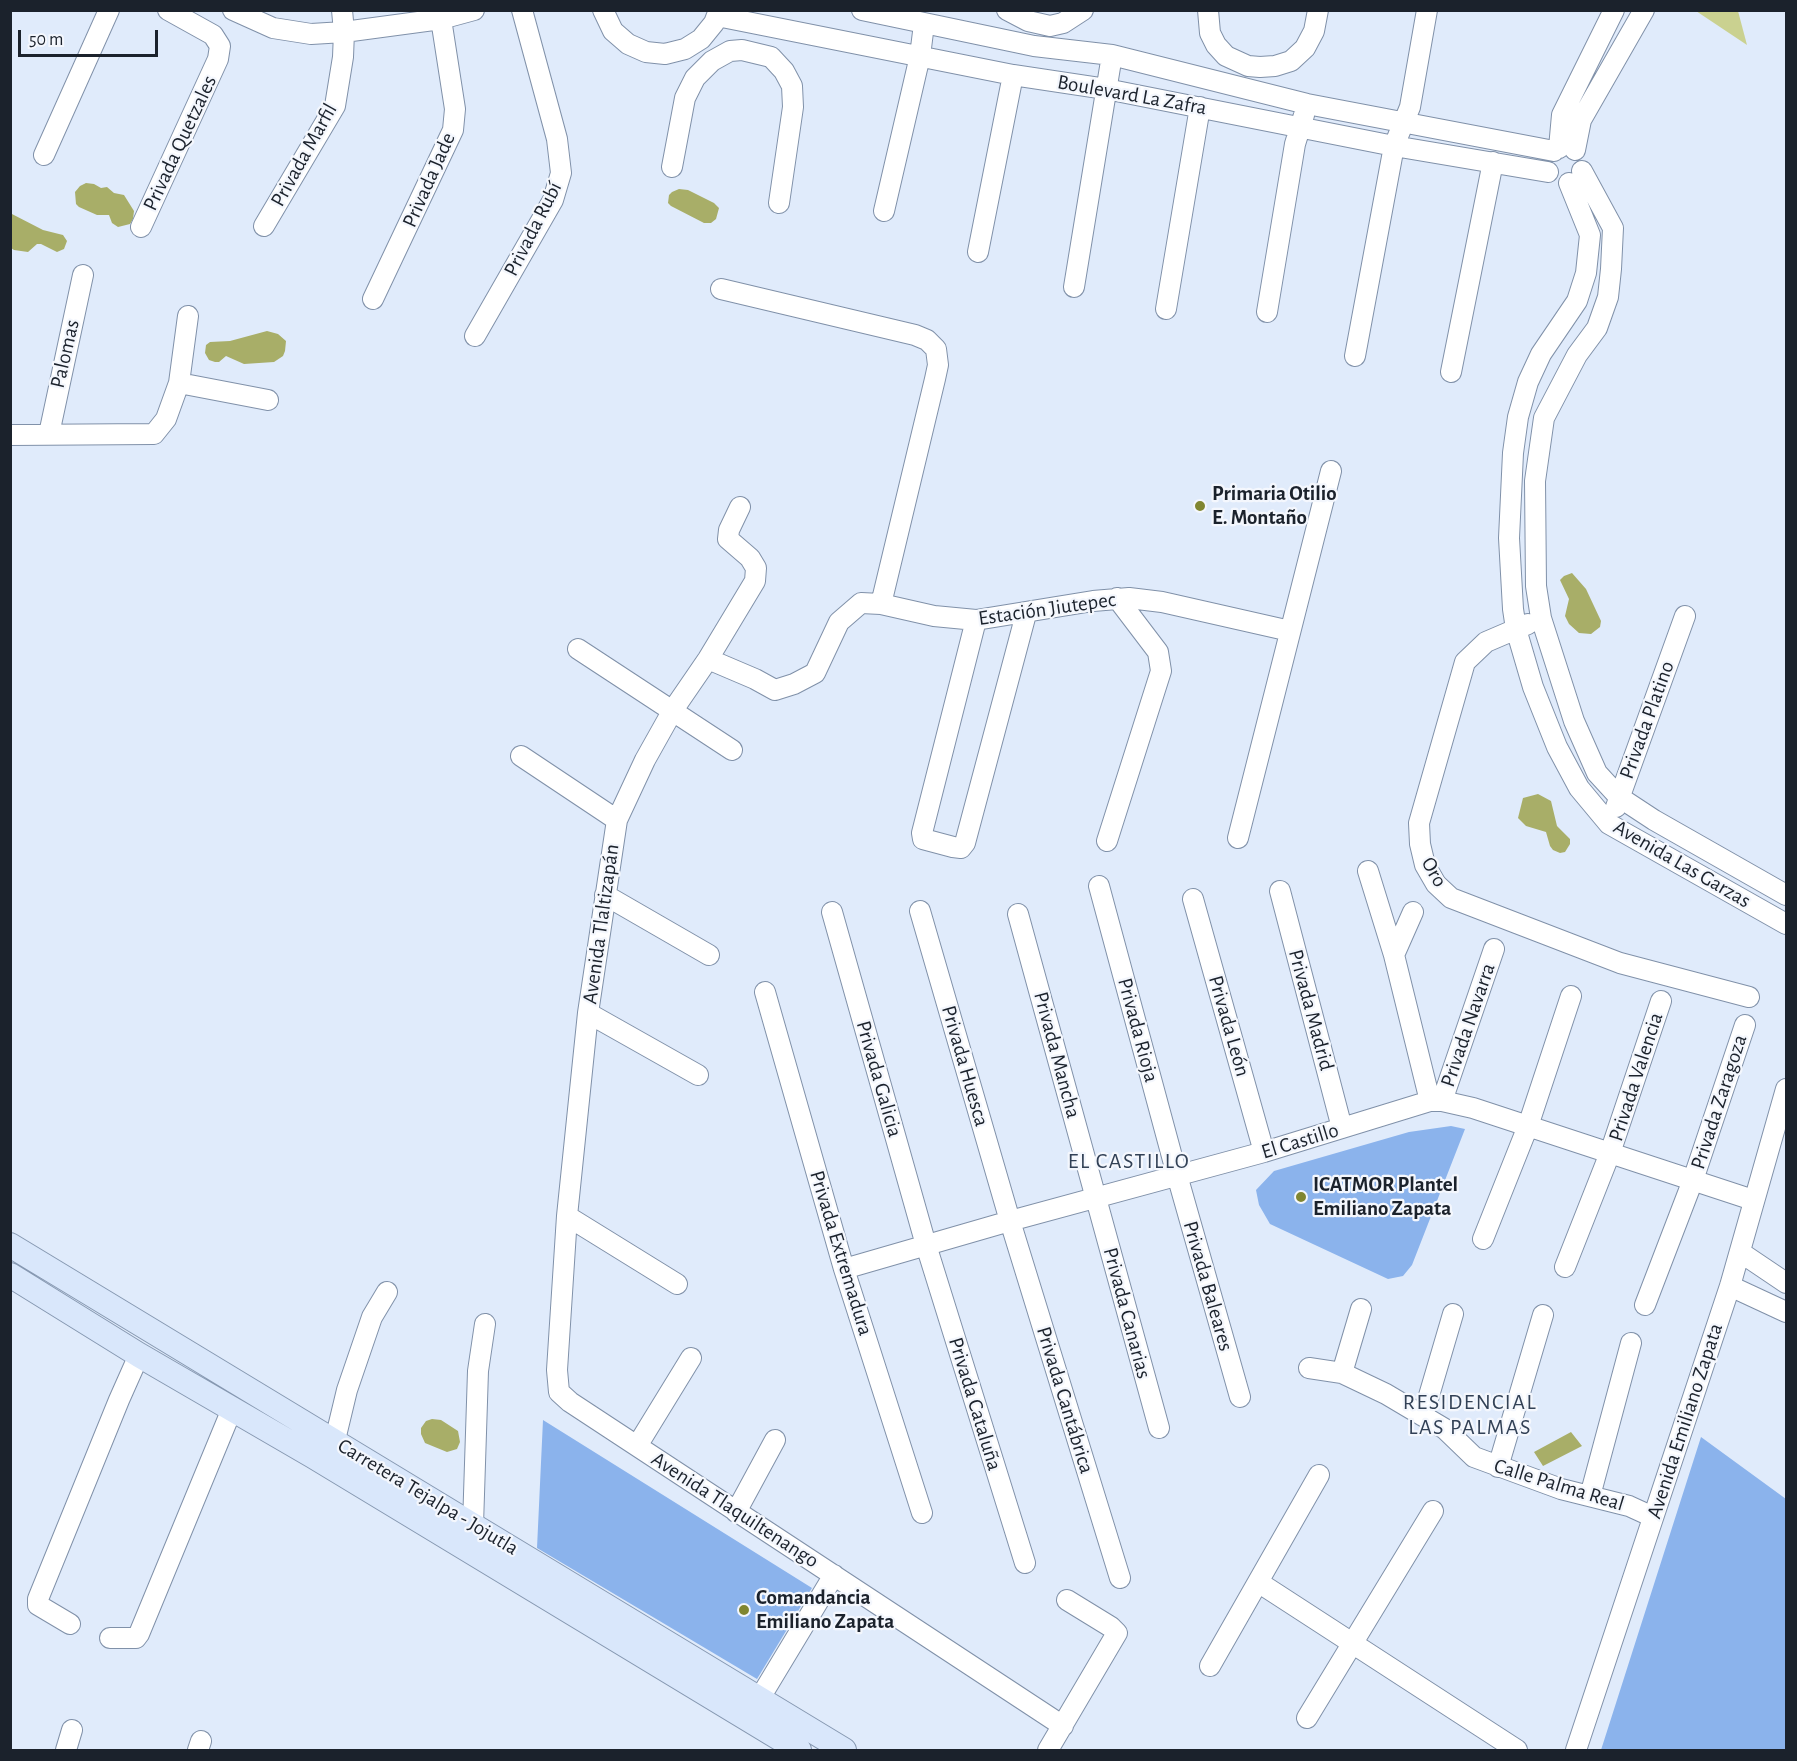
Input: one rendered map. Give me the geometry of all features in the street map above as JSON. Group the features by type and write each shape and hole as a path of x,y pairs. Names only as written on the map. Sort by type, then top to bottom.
{"main road":[{"name":"Carretera Tejalpa - Jojutla","path":"10,1245 473,1525 754,1709 799,1750"},
{"name":"Carretera Tejalpa - Jojutla","path":"10,1275 232,1409 754,1709 844,1750"}],"street":[{"path":"44,155 109,10"},
{"path":"233,10 273,28 311,34 441,19 474,10"},
{"name":"Privada Marfil","path":"264,226 335,106 344,32 342,10"},
{"name":"Privada Rubí","path":"475,336 553,200 561,173 557,139 522,10"},
{"path":"603,10 613,31 628,44 646,52 666,54 685,49 701,39 714,23 718,13"},
{"name":"Boulevard La Zafra","path":"862,10 1034,46 1112,55 1307,104 1563,150"},
{"path":"1007,10 1015,16 1050,26 1063,23 1083,10"},
{"path":"1208,10 1210,33 1216,45 1226,56 1248,66 1275,66 1291,61 1305,48 1314,31 1318,10"},
{"path":"1355,356 1394,146 1410,107 1428,10"},
{"name":"Avenida Las Garzas","path":"1563,150 1562,115 1614,10"},
{"name":"Avenida Las Garzas","path":"1548,172 1547,160 1563,150 1644,10"},
{"name":"Privada Quetzales","path":"141,226 218,59 220,46 213,35 172,11"},
{"name":"Boulevard La Zafra","path":"718,13 760,24 1013,75 1106,89 1394,146 1548,172"},
{"name":"Privada Jade","path":"373,299 453,130 455,109 441,19"},
{"path":"755,52 760,24"},
{"path":"884,212 920,56 924,24"},
{"path":"1034,46 1037,24"},
{"path":"672,167 685,98 695,78 712,61 730,51 742,50 771,57 784,71 792,87 793,107 779,203"},
{"path":"1074,287 1112,55"},
{"path":"1244,87 1248,66"},
{"path":"978,252 1013,75"},
{"path":"1267,312 1295,144 1307,104"},
{"path":"1166,309 1200,107"},
{"name":"Avenida Las Garzas","path":"1563,150 1582,159 1575,177 1590,235 1586,273 1577,301 1541,354 1528,382 1518,417 1513,453 1509,538 1516,629 1533,687 1557,747 1579,788 1609,824 1786,924"},
{"path":"1451,372 1493,162"},
{"path":"1548,172 1559,182 1575,177"},
{"name":"Avenida Las Garzas","path":"1575,177 1613,228 1611,269 1608,297 1597,328 1577,355 1544,418 1535,481 1536,586 1541,618 1574,721 1597,773 1620,797 1654,820 1786,895"},
{"name":"Palomas","path":"49,434 83,275"},
{"path":"721,289 915,334 927,340 936,349 938,365 935,379 881,604"},
{"path":"10,435 154,434 166,419 179,383 188,316"},
{"path":"179,383 268,400"},
{"path":"1238,838 1331,471"},
{"name":"Avenida Tlaltizapán","path":"559,1392 557,1370 567,1216 588,1012 617,820 645,760 673,710 708,659 755,581 756,568 750,558 728,539 729,530 740,507"},
{"path":"1107,841 1161,671 1158,652 1117,598"},
{"name":"Estación Jiutepec","path":"708,659 775,690 794,684 815,674 839,622 861,603 881,604 934,616 976,620 1117,598 1162,602 1290,631"},
{"path":"976,620 922,833 922,839 961,848 965,843 1026,614"},
{"name":"Privada Platino","path":"1609,824 1685,616"},
{"name":"Oro","path":"1541,618 1486,642 1465,662 1419,823 1420,844 1425,865 1436,884 1451,898 1620,963 1749,997"},
{"path":"578,649 732,750"},
{"path":"521,756 617,820"},
{"path":"1368,871 1436,1101"},
{"name":"Privada Rioja","path":"1099,886 1176,1175"},
{"name":"Privada Madrid","path":"1280,891 1342,1128"},
{"path":"605,895 709,955"},
{"name":"Privada León","path":"1193,899 1264,1152"},
{"name":"Privada Huesca","path":"920,911 1010,1221"},
{"name":"Privada Galicia","path":"832,912 926,1245"},
{"path":"1394,955 1413,912"},
{"name":"Privada Mancha","path":"1018,914 1096,1197"},
{"name":"Privada Navarra","path":"1436,1101 1494,949"},
{"name":"Privada Extremadura","path":"765,992 844,1269 922,1513"},
{"path":"1483,1239 1528,1126 1571,996"},
{"name":"Privada Valencia","path":"1565,1267 1610,1153 1661,1001"},
{"path":"588,1012 698,1075"},
{"name":"Privada Zaragoza","path":"1645,1305 1693,1180 1745,1024"},
{"name":"Avenida Emiliano Zapata","path":"1576,1750 1730,1286 1786,1089"},
{"name":"El Castillo","path":"844,1269 1264,1152 1436,1101 1473,1108 1753,1200"},
{"name":"Privada Baleares","path":"1176,1175 1239,1397"},
{"name":"Privada Canarias","path":"1096,1197 1159,1428"},
{"path":"567,1216 677,1284"},
{"name":"Privada Cantábrica","path":"1010,1221 1120,1578"},
{"name":"Privada Cataluña","path":"926,1245 1025,1563"},
{"path":"1740,1252 1786,1283"},
{"path":"1759,1298 1770,1272"},
{"path":"1730,1286 1786,1312"},
{"path":"335,1440 347,1390 372,1317 387,1292"},
{"path":"1342,1373 1361,1310"},
{"path":"1423,1416 1453,1314"},
{"path":"1498,1467 1543,1315"},
{"path":"473,1525 478,1371 485,1324"},
{"path":"1590,1496 1630,1342"},
{"path":"70,1624 38,1605 38,1599 140,1355"},
{"path":"637,1446 691,1358"},
{"name":"Calle Palma Real","path":"1309,1368 1342,1373 1386,1394 1445,1429 1474,1457 1561,1489 1629,1506 1653,1517"},
{"name":"Avenida Tlaquiltenango","path":"559,1392 570,1402 1063,1726"},
{"path":"110,1638 136,1638 139,1634 232,1409"},
{"path":"736,1512 775,1440"},
{"path":"1210,1666 1319,1475"},
{"path":"1307,1718 1433,1511"},
{"path":"754,1709 834,1575"},
{"path":"1257,1582 1517,1750"},
{"path":"1048,1750 1117,1633 1067,1600"},
{"path":"66,1750 72,1730"}],"shaded area":[{"path":"1696,11 1738,11 1747,45"},
{"path":"86,183 101,188 107,187 114,193 124,195 134,211 130,224 118,227 112,223 109,215 97,215 79,207 76,204 75,192"},
{"path":"679,189 688,190 714,203 719,208 716,219 711,223 704,223 671,206 668,203 669,195"},
{"path":"10,213 43,230 63,235 67,241 64,249 57,252 41,244 37,244 28,252 11,248"},
{"path":"267,331 278,334 286,341 283,356 274,362 244,364 226,356 219,362 215,362 209,360 205,353 206,345 210,342 230,341"},
{"path":"1572,573 1586,589 1601,621 1600,627 1591,634 1579,633 1569,624 1565,616 1569,599 1560,580"},
{"path":"1538,794 1551,801 1557,826 1570,839 1565,852 1560,853 1553,850 1546,832 1526,826 1518,818 1523,798"},
{"path":"441,1420 458,1431 460,1442 457,1449 447,1452 425,1443 421,1428 426,1421"},
{"path":"1571,1432 1582,1446 1543,1466 1534,1452"}],"building":[{"path":"1451,1126 1465,1129 1412,1265 1403,1276 1388,1279 1270,1224 1259,1205 1256,1190 1274,1171 1409,1132"},
{"path":"543,1420 812,1588 757,1679 537,1548"},
{"path":"1701,1437 1786,1499 1786,1750 1601,1750"}],"place":[{"name":"Primaria Otilio E. Montaño","path":"1200,506"},
{"name":"ICATMOR Plantel Emiliano Zapata","path":"1301,1197"},
{"name":"Comandancia Emiliano Zapata","path":"744,1610"}],"district":[{"name":"EL CASTILLO","path":"1129,1161"},
{"name":"RESIDENCIAL LAS PALMAS","path":"1470,1414"}]}
